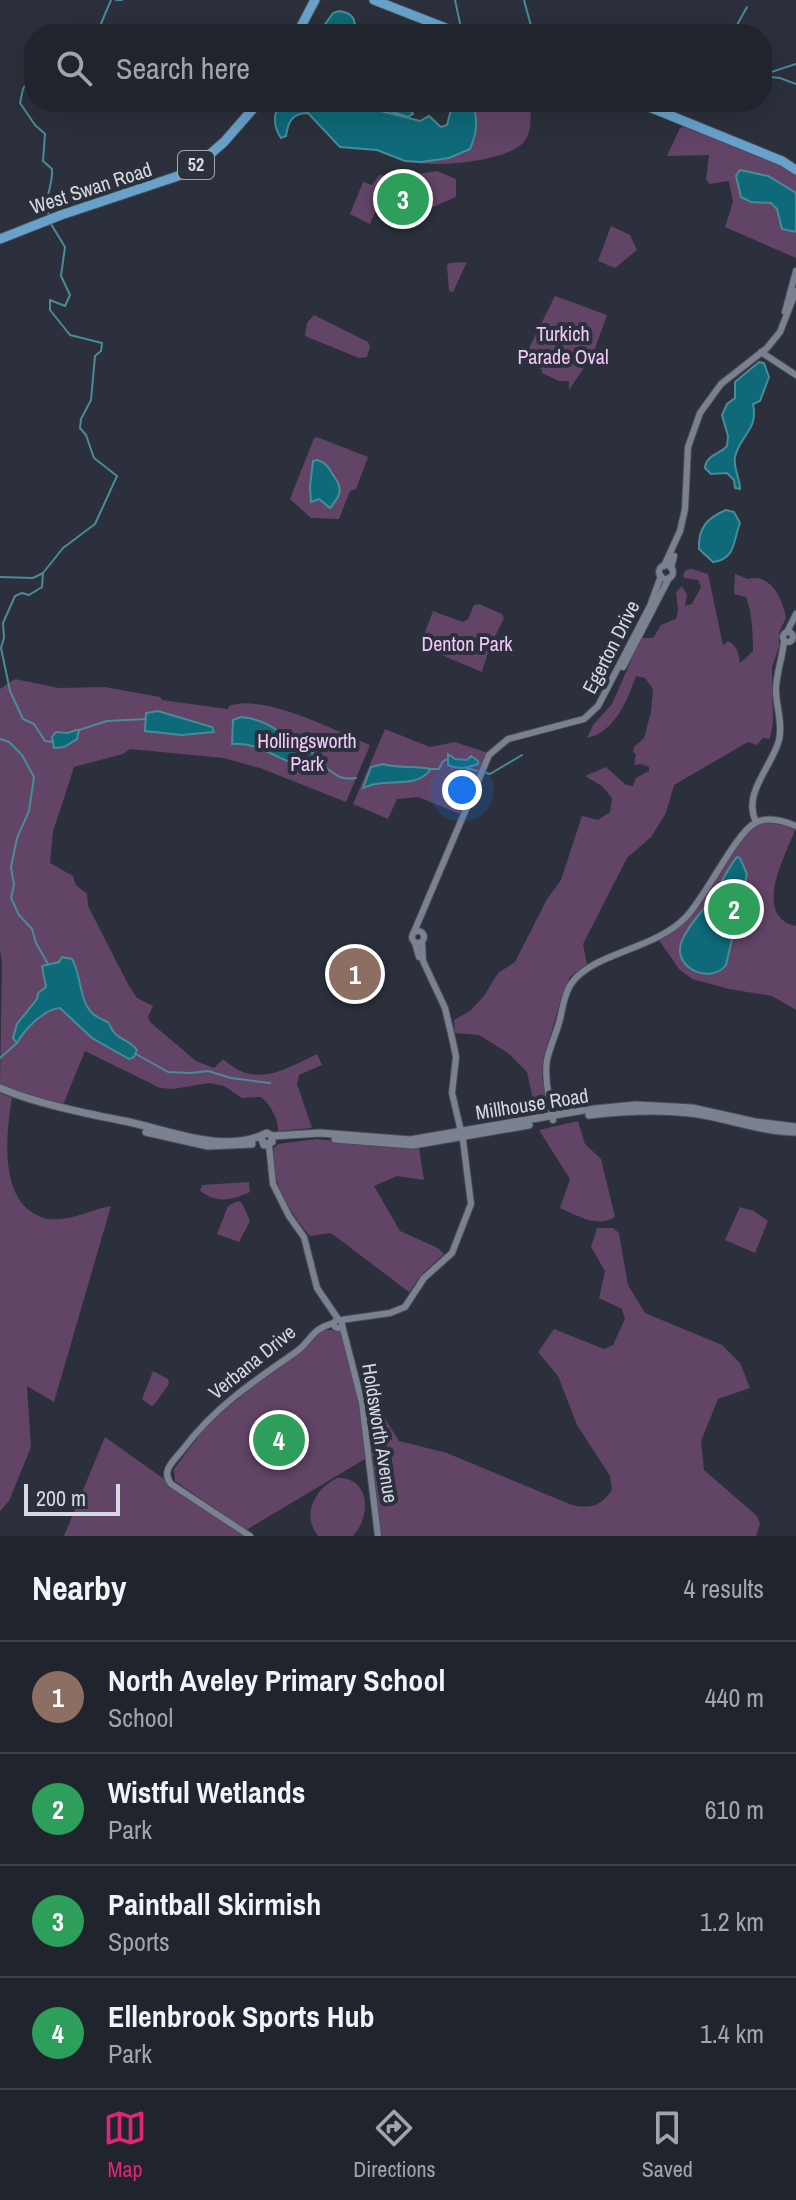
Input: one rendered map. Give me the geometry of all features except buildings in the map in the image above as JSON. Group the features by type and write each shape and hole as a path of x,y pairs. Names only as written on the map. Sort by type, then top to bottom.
{"main road":[{"path":"302,24 305,11 313,0"},
{"path":"375,1 435,24"},
{"name":"West Swan Road","path":"0,239 178,176 201,162 224,142 250,112"},
{"path":"661,112 782,161 796,170"},
{"path":"747,148 796,177"},
{"name":"Millhouse Road","path":"0,1088 196,1139 267,1141 321,1138 413,1145 553,1118 636,1107 690,1113 755,1127 796,1130"}],"street":[{"path":"783,324 796,271"},
{"path":"668,567 685,509 689,440 707,401 732,374 764,350 783,324 796,291"},
{"path":"764,350 796,375"},
{"path":"668,567 673,574 665,577 660,569 668,567"},
{"name":"Egerton Drive","path":"419,942 412,938 418,933 493,754 507,743 582,723 597,714 665,577"},
{"path":"756,822 753,801 758,782 779,738 776,691 783,651 791,638 796,614"},
{"path":"553,1118 546,1076 547,1058 570,985 595,964 658,939 685,918 708,890 744,832 756,822 769,819 796,826"},
{"name":"Egerton Drive","path":"418,933 423,961 445,1008 456,1057 452,1093 460,1134"},
{"name":"Verbana Drive","path":"252,1536 178,1487 171,1475 173,1462 216,1411 248,1384 297,1351 312,1333 322,1327 400,1310 423,1274 445,1256 457,1238 471,1201 460,1134"},
{"name":"Holdsworth Avenue","path":"267,1141 273,1184 304,1237 317,1288 346,1335 362,1403 378,1536"}],"green space":[{"path":"475,112 530,112 528,135 513,150 484,159 448,164 405,161 442,160 475,136"},
{"path":"688,125 777,163 796,175 796,258 725,227 733,202 729,181 709,184 706,179 709,155 667,156 680,128"},
{"path":"437,171 456,179 456,197 419,213 376,210 370,224 350,214 363,182 372,185 379,175 399,177"},
{"path":"611,226 630,235 637,250 615,268 598,261"},
{"path":"467,262 453,292 449,291 447,266 449,263"},
{"name":"Turkich Parade Oval","path":"555,296 607,315 593,354 569,390 569,381 559,381 542,373 525,356"},
{"path":"314,315 368,342 367,357 359,358 305,336 307,323"},
{"path":"317,437 368,457 356,489 350,491 339,519 311,518 290,499"},
{"path":"686,570 708,574 723,645 728,641 734,645 740,663 753,651 752,631 746,597 734,594 735,574 763,580 779,596 786,618 779,633 779,647 772,667 773,723 770,739 763,738 757,745 748,742 674,785 666,813 651,837 627,858 583,944 587,964 570,977 561,998 543,1063 542,1078 548,1107 544,1112 536,1113 527,1072 508,1053 479,1035 455,1033 454,1020 470,1011 498,973 515,962 547,899 561,880 582,816 598,820 610,812 612,798 602,786 585,776 606,767 626,785 633,786 636,778 649,771 649,767 634,765 636,754 633,752 644,738 651,712 653,689 645,678 636,676 619,714 597,735 587,738 593,725 612,704 641,638 653,638 661,625 676,619 676,592 682,586 687,595 685,606 692,604 701,587 698,580 684,578 683,575"},
{"name":"Denton Park","path":"479,604 502,614 504,618 482,672 420,646 433,611 463,622 468,619 474,605"},
{"name":"Hollingsworth Park","path":"15,679 59,688 105,687 160,697 162,700 228,709 229,706 244,703 261,705 300,715 370,745 346,802 260,768 223,758 130,749 123,754 74,767 53,832 50,863 73,876 76,885 87,894 88,906 129,986 137,998 153,1006 148,1017 150,1022 196,1061 214,1068 223,1059 235,1068 258,1075 281,1071 317,1054 322,1065 299,1075 297,1084 312,1128 278,1131 273,1112 261,1097 242,1098 224,1086 209,1083 160,1088 85,1051 63,1105 0,1085 0,689","holes":["52,962 77,968 79,984 91,1012 109,1023 112,1032 123,1042 129,1059 92,1038 60,1008 37,1020 19,1039 13,1038 17,1024 37,999 38,993 46,987"]},
{"path":"385,729 430,747 455,742 488,753 460,814 418,797 397,799 388,819 353,804"},
{"path":"770,819 796,828 775,883 774,897 776,910 783,920 796,926 796,1010 772,996 692,979 679,969 658,939 686,918 744,832"},
{"path":"0,1093 12,1098 8,1161 10,1177 22,1204 33,1213 50,1219 73,1217 111,1206 54,1402 27,1386 31,1447 9,1501 0,1511"},
{"path":"578,1121 585,1144 601,1159 615,1217 608,1220 588,1220 560,1208 570,1179 539,1130"},
{"path":"316,1139 419,1148 424,1180 397,1176 374,1186 400,1231 438,1248 444,1254 423,1273 409,1292 331,1233 310,1236 288,1206 275,1173 274,1148 278,1144"},
{"path":"249,1182 250,1192 230,1199 218,1199 200,1191 202,1185"},
{"path":"238,1201 242,1203 250,1221 239,1242 217,1234 228,1206"},
{"path":"740,1207 754,1211 768,1221 755,1253 725,1240"},
{"path":"597,1228 613,1228 619,1233 628,1285 645,1313 722,1345 740,1363 750,1388 718,1399 701,1441 704,1470 757,1516 760,1524 756,1536 381,1536 367,1406 380,1405 399,1441 447,1453 572,1505 595,1505 612,1490 610,1476 577,1425 558,1376 538,1352 554,1329 604,1349 613,1345 625,1319 622,1309 599,1298 605,1271 591,1247"},
{"path":"320,1330 337,1330 341,1333 360,1396 365,1459 246,1530 175,1481 174,1469 207,1425"},
{"path":"153,1371 168,1379 169,1384 151,1406 142,1399"},
{"path":"105,1437 244,1536 64,1536"},
{"path":"337,1478 348,1479 362,1491 363,1519 353,1536 318,1536 311,1519 313,1503 322,1489"}],"water":[{"path":"333,13 348,13 355,24 325,24"},
{"path":"277,112 384,112 420,121 429,116 441,127 447,125 450,112 475,112 476,131 470,149 449,158 421,162 405,161 377,150 340,147 308,113 295,117 286,136 281,138 275,119"},
{"path":"392,112 412,112 408,117"},
{"path":"740,170 768,176 796,193 796,232 782,229 777,209 771,203 751,202 741,197 736,176"},
{"path":"759,362 764,363 769,377 760,401 753,404 751,427 735,457 740,489 735,488 734,480 727,473 711,474 705,468 710,458 727,446 728,436 722,415 727,404 735,398 735,382"},
{"path":"313,461 328,466 338,482 338,497 330,508 319,499 311,502"},
{"path":"726,510 734,512 740,523 730,553 713,562 699,549 700,535 709,520"},
{"path":"158,711 212,727 214,732 182,735 145,731 146,713"},
{"path":"241,717 290,734 304,751 316,754 321,764 297,764 256,747 232,744 233,720"},
{"path":"79,730 77,739 64,747 54,748 52,737 56,732"},
{"path":"448,754 455,759 467,760 471,756 478,764 452,767 448,765"},
{"path":"383,764 431,769 413,781 374,784 363,788 371,767"},
{"path":"737,857 747,874 726,965 711,974 694,971 682,960 681,943"},
{"path":"62,957 72,959 88,1007 137,1050 134,1057 129,1059 92,1038 60,1008 35,1021 17,1043 13,1038 17,1024 37,999 38,993 46,987 42,966 59,962"}],"waterway":[{"path":"101,24 111,0"},
{"path":"116,0 122,0"},
{"path":"455,0 460,24"},
{"path":"524,0 530,24"},
{"path":"738,24 747,7"},
{"path":"772,72 796,64"},
{"path":"772,77 796,84"},
{"path":"24,87 20,103 24,109"},
{"path":"26,112 45,134 43,161 52,169 47,203 49,217"},
{"path":"0,577 33,578 43,573 63,548 95,524 117,476 94,458 86,435 80,428 91,400 95,356 101,351 102,343 70,335 50,310 50,300 65,306 70,295 61,276 65,247 51,224"},
{"path":"43,573 42,587 29,595 22,593 15,596 3,623 1,648 10,691 23,719 34,724 45,741 53,742"},
{"path":"79,730 107,721 146,719"},
{"path":"0,739 9,742 22,755 34,777 29,811 17,838 11,867 14,885 11,898 19,915 32,929 48,964"},
{"path":"466,768 490,774 522,755"},
{"path":"431,769 439,769 448,759"},
{"path":"321,764 341,777 356,778"},
{"path":"0,1058 17,1043"},
{"path":"136,1054 168,1072 208,1071 231,1078 270,1083"}],"place":[{"name":"Paintball Skirmish","path":"403,199"},
{"name":"Wistful Wetlands","path":"734,909"},
{"name":"North Aveley Primary School","path":"355,974"},
{"name":"Ellenbrook Sports Hub","path":"279,1440"}]}
